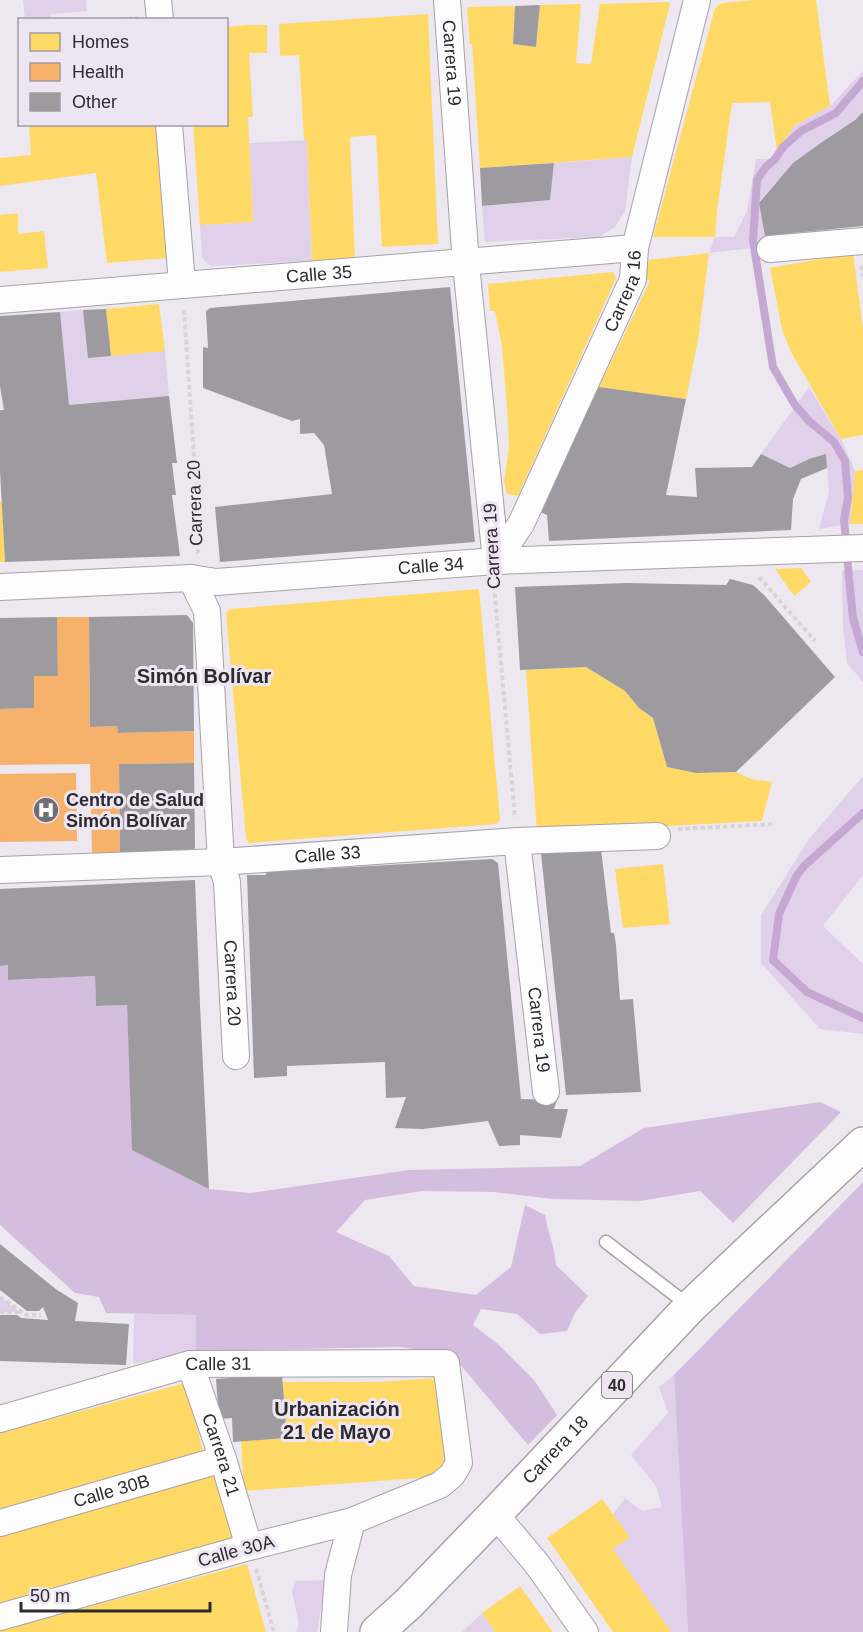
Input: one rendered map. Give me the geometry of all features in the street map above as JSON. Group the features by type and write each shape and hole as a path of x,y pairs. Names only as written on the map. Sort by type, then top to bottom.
{"highway":[{"name":"Carrera 18","path":"377,1632 408,1604 495,1514 690,1307 863,1144"}],"street":[{"path":"158,0 160,18"},
{"name":"Carrera 19","path":"447,0 466,264 496,561"},
{"name":"Carrera 16","path":"496,561 521,524 633,279 635,248 697,0"},
{"path":"169,126 182,284"},
{"path":"770,249 863,241"},
{"name":"Calle 35","path":"0,300 182,284 466,264 635,248"},
{"name":"Calle 34","path":"0,587 191,578 216,582 496,561 863,548"},
{"name":"Carrera 20","path":"191,578 207,611 220,862 227,882 236,1056"},
{"name":"Calle 33","path":"0,870 220,862 517,841 654,836"},
{"name":"Carrera 19","path":"517,841 546,1092"},
{"name":"Calle 31","path":"0,1419 190,1364 446,1363 459,1463"},
{"name":"Carrera 21","path":"190,1364 223,1459 249,1546"},
{"name":"Calle 30B","path":"0,1523 223,1459"},
{"name":"Calle 30A","path":"0,1617 249,1546 352,1521 440,1485 452,1475 459,1463"},
{"path":"495,1514 537,1564 585,1632"},
{"path":"334,1632 338,1575 352,1521"}],"lane":[{"path":"606,1242 690,1307"}],"path":[{"name":"Carrera 20","path":"182,284 200,544 191,578"},
{"path":"745,552 760,577 815,641"},
{"name":"Carrera 19","path":"496,561 494,591 517,841"},
{"path":"654,836 654,830 774,824"},
{"path":"0,1297 26,1315 41,1315"},
{"path":"0,1312 20,1312"},
{"path":"249,1546 274,1632"}],"shaded area":[{"path":"23,0 86,0 87,11 51,14 51,18 25,18"},
{"path":"863,71 863,112 798,161 759,202 765,236 761,247 709,253 715,237 734,237 747,211 756,159 772,159 795,125 830,106"},
{"path":"307,140 312,261 210,266 202,258 200,225 253,222 249,143"},
{"path":"632,157 625,211 615,227 599,237 485,242 482,206 550,200 554,163"},
{"path":"83,310 165,351 169,396 69,405 60,312"},
{"path":"809,387 841,439 855,471 850,524 819,529 829,492 826,455 809,459 790,468 761,454"},
{"path":"863,570 863,682 847,663 843,627 842,571"},
{"path":"863,776 863,875 823,926 863,964 863,1034 820,1029 761,963 761,915 809,839"},
{"path":"8,965 9,980 95,976 96,1006 127,1005 129,1054 209,1189 250,1193 409,1170 580,1166 644,1128 820,1102 841,1112 733,1223 700,1191 640,1201 553,1199 494,1192 422,1191 365,1200 336,1232 389,1256 414,1286 476,1295 511,1267 525,1205 545,1215 556,1265 588,1296 575,1313 567,1331 540,1334 517,1314 481,1309 473,1325 499,1345 534,1380 557,1415 528,1445 452,1355 400,1347 196,1351 196,1315 106,1313 99,1297 75,1293 0,1225 0,966"},
{"path":"863,1182 863,1632 688,1632 674,1375"},
{"path":"0,1297 20,1312 0,1312"},
{"path":"134,1314 197,1315 196,1351 133,1364"},
{"path":"674,1375 688,1632 671,1632 612,1549 629,1537 613,1514 625,1498 642,1511 662,1507 656,1486 631,1455 668,1413 659,1387"},
{"path":"326,1580 317,1632 295,1632 299,1625 292,1591 296,1581"},
{"path":"482,1613 495,1632 462,1632"}],"building: Homes":[{"path":"754,0 816,0 830,106 795,125 777,151 770,102 732,103 715,237 653,237 715,8 722,3"},
{"path":"668,2 670,4 632,157 480,168 472,44 470,44 467,7 515,6 513,44 536,47 540,5 581,4 576,63 591,64 600,4"},
{"path":"428,14 438,244 382,247 376,135 350,137 355,260 312,261 307,140 304,140 299,55 280,56 279,24"},
{"path":"267,25 267,53 249,53 253,117 248,117 253,222 200,225 193,126 228,126 228,27"},
{"path":"29,126 158,126 168,258 107,263 96,173 0,186 0,158 31,155"},
{"path":"18,213 18,234 44,231 48,268 0,272 0,215"},
{"path":"709,253 698,340 686,399 599,387 650,281 645,279 649,260"},
{"path":"853,253 863,328 863,435 841,439 791,352 782,329 770,268"},
{"path":"613,272 616,278 518,496 507,494 504,482 509,447 502,346 495,311 490,311 488,284"},
{"path":"159,304 165,351 111,356 106,309"},
{"path":"863,470 863,524 850,524 855,471"},
{"path":"0,502 2,502 5,562 0,562"},
{"path":"801,568 811,582 794,596 775,569"},
{"path":"479,589 500,820 496,824 249,843 246,839 226,613 230,609"},
{"path":"586,667 625,691 639,708 653,718 667,767 696,773 736,772 751,779 772,782 762,821 537,833 526,670"},
{"path":"663,864 670,924 623,928 615,869"},
{"path":"439,1378 445,1476 244,1491 241,1441 287,1438 282,1382 375,1382"},
{"path":"185,1383 204,1455 0,1511 0,1433"},
{"path":"215,1472 235,1544 0,1608 0,1530"},
{"path":"602,1499 630,1537 613,1549 671,1632 613,1632 547,1538"},
{"path":"247,1564 266,1632 0,1632 0,1631"},
{"path":"520,1586 553,1632 495,1632 482,1613"}],"building: Health":[{"path":"57,617 89,617 90,727 117,726 118,733 194,731 194,763 119,764 120,855 92,855 90,764 0,765 0,709 34,708 34,676 58,676"},
{"path":"76,773 77,841 0,842 0,774"}],"building: Other":[{"path":"540,5 536,47 513,44 515,6"},
{"path":"863,112 863,226 765,236 759,203 793,163"},
{"path":"554,163 550,200 482,206 480,168"},
{"path":"450,287 475,542 220,562 215,507 332,494 324,445 314,433 300,434 300,419 292,421 203,388 203,347 208,348 206,311 210,308"},
{"path":"106,309 111,356 88,358 83,310"},
{"path":"60,312 69,405 169,396 177,463 172,463 176,495 172,495 180,556 5,562 0,471 0,410 4,410 0,386 0,316"},
{"path":"599,387 686,399 666,495 697,497 695,468 752,467 761,454 790,468 826,454 827,468 801,479 793,499 791,530 549,541 547,515 538,511"},
{"path":"730,579 753,585 765,596 835,677 736,772 696,773 667,767 653,718 639,708 625,691 586,667 520,670 515,587 626,583 726,585"},
{"path":"187,615 193,623 194,731 118,733 117,726 90,727 89,617"},
{"path":"57,617 58,676 34,676 34,708 0,709 0,618"},
{"path":"194,763 195,848 190,853 120,855 119,764"},
{"path":"601,849 611,933 614,933 616,945 620,1000 633,999 641,1092 566,1095 541,853"},
{"path":"492,859 498,863 521,1099 557,1100 554,1109 568,1109 561,1138 520,1135 520,1145 499,1146 488,1121 423,1129 395,1128 406,1097 386,1098 385,1062 287,1066 287,1076 254,1078 247,875"},
{"path":"195,880 209,1189 132,1150 127,1005 96,1006 95,976 8,980 8,965 0,966 0,889"},
{"path":"0,1244 57,1290 78,1303 75,1321 129,1324 126,1365 0,1361 0,1315 48,1320 43,1307 39,1311 27,1311 0,1290"},
{"path":"282,1374 287,1438 233,1442 232,1418 219,1419 216,1379"}],"waterway":[{"path":"863,81 836,113 801,131 765,168 757,180 753,240 773,367 795,405 809,421 834,442 845,461 848,498 844,520 849,578 853,618 863,652"},
{"path":"863,813 804,866 796,877 779,914 773,960 807,992 863,1018"}],"place":[{"name":"Centro de Salud Simón Bolívar","path":"46,810"}],"district":[{"name":"Simón Bolívar","path":"204,676"},
{"name":"Urbanización 21 de Mayo","path":"337,1420"}]}
